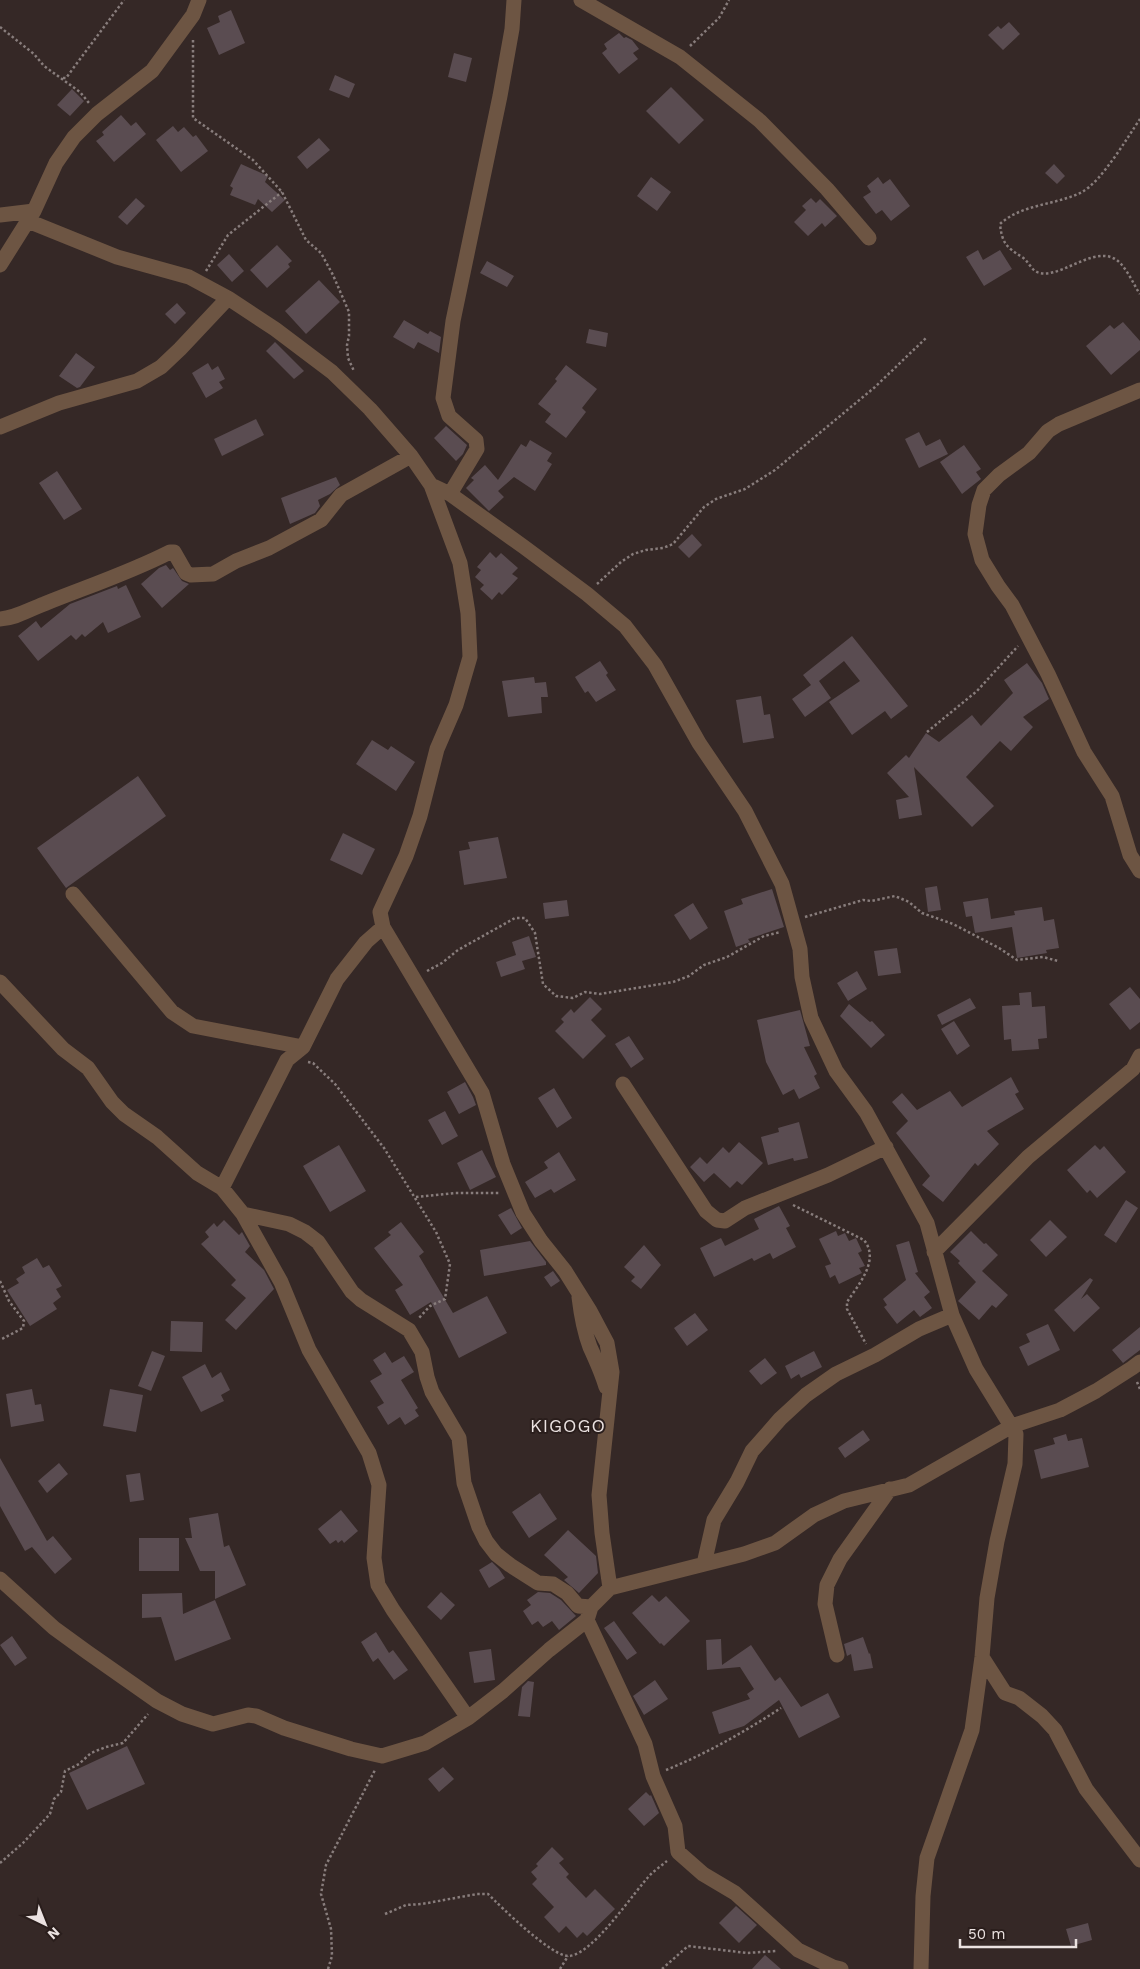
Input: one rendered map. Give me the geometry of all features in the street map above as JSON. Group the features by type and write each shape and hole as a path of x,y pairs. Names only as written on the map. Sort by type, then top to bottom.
{"street":[{"path":"0,265 28,220 56,163 74,137 97,114 152,71 193,15 199,0"},
{"path":"450,494 477,449 476,440 449,416 443,398 453,321 500,96 512,29 514,0"},
{"path":"581,0 680,57 760,122 827,189 868,238"},
{"path":"1,215 28,220"},
{"path":"1,215 28,220 117,257 189,277 228,298 275,328 332,372 370,409 411,456 430,485 460,563 468,613 470,657 456,705 437,749 422,808 406,856 380,912 382,927 482,1093 502,1164 523,1213 541,1241 565,1271 607,1343 612,1372 599,1495 610,1588"},
{"path":"0,427 59,403 137,381 161,367 228,298"},
{"path":"1140,390 1060,424 1048,432 1029,453 999,475 984,490 979,505 975,534 982,560 1012,605 1084,752 1112,796 1130,855 1140,871"},
{"path":"0,619 12,618 41,604 122,574 170,552 174,552 186,573 191,575 213,574 236,561 269,548 322,520 341,495 411,456"},
{"path":"430,485 450,494 587,594 625,626 654,665 699,743 745,811 782,884 800,949 802,978 811,1018 836,1071 866,1112 926,1223 952,1315 976,1369 996,1405 1016,1434 1015,1464 996,1541 987,1598 982,1657 972,1730 927,1858 923,1896 921,1969"},
{"path":"73,894 172,1012 193,1026 303,1047"},
{"path":"222,1188 287,1060 303,1047 337,979 366,942 382,927"},
{"path":"2,989 63,1049 88,1068 112,1102 124,1114 157,1137 197,1173 222,1188 243,1214 281,1282 308,1350 369,1453 379,1485 374,1558 378,1585 398,1618 468,1718"},
{"path":"934,1252 1028,1157 1133,1069 1140,1056"},
{"path":"623,1084 706,1211 717,1220 725,1221 745,1208 828,1175 886,1147"},
{"path":"243,1214 289,1224 305,1232 318,1242 352,1292 360,1300 408,1330 422,1352 432,1392 458,1438 464,1482 479,1527 486,1540 496,1554 510,1565 538,1582 553,1584 567,1593 578,1606 589,1614 645,1744 653,1776 675,1826 678,1852 703,1874 735,1893 798,1950 841,1969"},
{"path":"704,1564 714,1520 737,1482 752,1451 780,1419 806,1395 836,1374 871,1357 919,1329 952,1315"},
{"path":"0,1579 54,1628 157,1701 182,1714 213,1724 248,1715 256,1716 294,1731 351,1749 382,1756 425,1743 468,1718 503,1691 589,1614 610,1588 744,1554 776,1542 814,1515 844,1501 909,1485 1012,1426 1060,1410 1140,1362"},
{"path":"837,1655 826,1604 827,1585 840,1559 890,1489"},
{"path":"982,1657 1005,1693 1018,1698 1042,1716 1055,1730 1086,1789 1140,1860"}],"path":[{"path":"63,78 66,78 124,0"},
{"path":"680,57 719,18 729,0"},
{"path":"193,15 193,118 253,160 282,192 306,240 321,253 349,312 348,358 356,375"},
{"path":"0,27 34,54 44,66 80,92 97,114"},
{"path":"1140,119 1094,183 1082,192 1018,213 1005,219 1000,224 1001,235 1006,246 1014,253 1023,257 1035,271 1046,273 1101,256 1112,257 1119,263 1140,294"},
{"path":"199,282 228,235 282,192"},
{"path":"587,594 621,562 633,554 664,548 674,544 704,507 716,499 744,489 775,470 875,387 926,338"},
{"path":"927,732 977,691 1028,636"},
{"path":"413,979 458,950 515,918 525,918 535,933 543,984 556,996 574,998 585,992 600,994 673,982 689,976 704,965 727,957 764,936 793,924 862,900 895,896 909,902 922,913 953,924 999,948 1017,960 1043,956 1058,961"},
{"path":"287,1060 313,1063 335,1084 384,1148 436,1232 450,1264 445,1299 430,1306 408,1330"},
{"path":"415,1197 455,1192 514,1194"},
{"path":"770,1198 799,1207 864,1240 870,1247 870,1265 847,1302 847,1309 863,1335 871,1357"},
{"path":"0,1281 9,1301 24,1321 23,1328 0,1340"},
{"path":"0,1863 50,1814 54,1799 61,1792 66,1771 79,1764 91,1753 124,1743 142,1723 157,1701"},
{"path":"653,1776 692,1760 781,1708"},
{"path":"328,1969 332,1956 331,1929 320,1894 326,1865 382,1756"},
{"path":"384,1914 406,1905 488,1894 508,1915 556,1953 568,1956 581,1952 614,1919 652,1873 678,1852"},
{"path":"662,1969 688,1946 747,1952 798,1950"},
{"path":"560,1969 568,1956"}],"building":[{"path":"231,10 245,43 219,55 207,28 220,22 218,16"},
{"path":"1009,22 1020,34 1003,50 988,35 998,26 1001,29"},
{"path":"619,33 624,38 632,40 639,49 633,53 638,59 619,74 602,53 607,49 604,44"},
{"path":"454,53 472,58 466,82 448,77"},
{"path":"335,75 355,84 349,98 329,90"},
{"path":"671,87 704,120 679,144 646,111"},
{"path":"72,89 84,101 70,116 57,105"},
{"path":"121,115 131,126 136,122 146,134 114,162 96,141 104,135 102,132"},
{"path":"173,126 178,132 184,127 193,137 196,135 208,151 181,172 156,140"},
{"path":"319,138 330,150 307,169 297,157"},
{"path":"241,164 268,176 265,182 285,200 272,212 258,199 255,205 230,195 233,188 230,186"},
{"path":"1054,164 1065,176 1057,184 1045,173"},
{"path":"651,177 671,192 657,211 637,196"},
{"path":"878,177 883,184 890,179 910,206 891,221 882,210 876,214 863,197 871,192 867,186"},
{"path":"136,198 145,206 127,225 118,217"},
{"path":"811,198 816,203 820,199 837,216 825,227 822,223 808,236 794,222 806,210 802,206"},
{"path":"277,245 292,261 288,264 290,267 267,288 250,270"},
{"path":"978,250 983,260 1000,250 1012,269 984,286 966,257"},
{"path":"229,254 244,271 232,282 217,265"},
{"path":"487,261 514,276 507,287 480,273"},
{"path":"319,280 340,302 306,334 285,311"},
{"path":"177,303 186,313 175,324 165,314"},
{"path":"404,320 428,334 430,331 441,337 439,353 418,342 414,349 393,337"},
{"path":"1123,322 1140,341 1140,350 1111,375 1086,346 1110,325 1114,329"},
{"path":"589,329 608,333 606,347 586,343"},
{"path":"275,342 304,371 294,379 266,351"},
{"path":"76,353 95,367 80,387 77,388 59,376"},
{"path":"208,363 212,370 218,366 225,379 219,382 223,388 206,398 192,373"},
{"path":"566,365 597,389 582,408 586,412 566,438 545,422 551,414 538,404 557,381 555,379"},
{"path":"256,419 264,435 222,456 214,439"},
{"path":"446,426 467,445 463,454 456,461 434,438"},
{"path":"919,432 926,446 940,439 948,454 919,468 905,439"},
{"path":"530,440 552,453 547,461 552,464 535,491 514,477 498,491 504,497 489,511 466,488 474,480 471,478 485,465 498,480 521,444 526,447"},
{"path":"964,445 981,469 976,472 981,479 962,494 940,462"},
{"path":"57,471 82,509 64,520 39,483"},
{"path":"336,477 340,485 330,494 318,500 320,506 315,513 290,524 281,498"},
{"path":"692,534 702,545 689,558 678,547"},
{"path":"490,552 496,558 501,553 518,568 512,574 518,578 502,595 499,592 492,600 480,589 484,585 475,577 481,570 477,567"},
{"path":"166,565 170,570 173,568 182,581 189,584 162,608 141,584 159,568"},
{"path":"126,585 141,617 108,633 103,622 85,637 82,634 76,640 71,635 38,661 18,636 36,621 41,628 70,604 117,586 118,589"},
{"path":"852,636 908,706 891,719 885,711 852,735 829,702 860,681 844,661 819,681 831,698 805,717 792,699 811,685 803,675"},
{"path":"600,661 608,673 606,675 616,690 596,702 588,691 585,693 575,677"},
{"path":"1027,663 1042,683 1049,699 1023,717 1033,727 1011,751 1000,741 966,777 994,806 972,827 914,767 922,815 899,819 896,800 909,797 887,773 906,755 909,758 926,733 939,742 972,715 981,726 1013,693 1004,680"},
{"path":"534,677 535,683 546,682 548,697 541,697 542,713 508,717 502,681"},
{"path":"761,696 764,715 770,714 774,738 743,743 736,700"},
{"path":"372,740 388,750 391,746 415,762 396,791 356,764"},
{"path":"138,776 166,816 66,888 37,848"},
{"path":"343,833 375,849 362,875 330,860"},
{"path":"498,837 507,878 464,885 459,851 470,849 468,842"},
{"path":"937,886 941,910 928,912 925,888"},
{"path":"772,889 784,927 748,939 750,942 736,947 724,911 743,904 741,899"},
{"path":"988,898 991,919 1015,915 1014,911 1042,907 1044,921 1054,919 1059,948 1046,950 1047,953 1017,958 1012,927 975,933 972,916 966,917 963,902"},
{"path":"567,900 569,916 545,919 543,903"},
{"path":"693,903 708,928 690,940 674,915"},
{"path":"529,936 536,957 522,961 525,969 501,977 496,962 516,955 512,942"},
{"path":"897,948 901,973 878,976 874,951"},
{"path":"857,971 867,989 848,1001 837,983"},
{"path":"1130,987 1140,999 1140,1022 1130,1030 1109,1004"},
{"path":"1031,992 1032,1007 1045,1006 1047,1038 1038,1039 1039,1049 1012,1051 1011,1039 1004,1040 1002,1006 1020,1005 1019,993"},
{"path":"590,997 602,1009 591,1020 606,1036 583,1059 555,1031 564,1022 561,1019 571,1009 574,1013"},
{"path":"970,998 976,1008 942,1025 937,1015"},
{"path":"849,1004 870,1022 872,1021 885,1035 871,1048 840,1016"},
{"path":"800,1010 810,1046 804,1047 817,1074 814,1076 820,1088 799,1099 794,1089 783,1095 766,1062 757,1020"},
{"path":"954,1021 970,1046 957,1055 941,1029"},
{"path":"629,1036 644,1059 631,1068 615,1044"},
{"path":"1011,1077 1019,1092 1015,1094 1024,1109 987,1131 999,1144 978,1166 975,1163 943,1202 922,1185 930,1176 896,1133 908,1121 892,1102 902,1093 917,1110 950,1091 962,1107"},
{"path":"465,1082 476,1105 459,1114 447,1092"},
{"path":"554,1088 572,1118 557,1128 538,1098"},
{"path":"445,1111 458,1136 442,1145 428,1120"},
{"path":"799,1122 808,1158 794,1161 793,1158 768,1165 761,1137 779,1132 778,1128"},
{"path":"739,1142 763,1163 742,1185 737,1181 730,1188 714,1173 704,1182 690,1167 700,1157 707,1164 723,1147 729,1153"},
{"path":"339,1145 366,1191 330,1212 303,1166"},
{"path":"1095,1145 1100,1150 1104,1146 1126,1172 1097,1198 1090,1190 1087,1193 1067,1170"},
{"path":"482,1150 496,1177 470,1190 457,1163"},
{"path":"559,1152 576,1180 554,1193 551,1189 535,1198 525,1182 548,1168 544,1162"},
{"path":"1126,1200 1138,1208 1116,1243 1104,1235"},
{"path":"779,1206 790,1226 786,1228 796,1247 773,1259 770,1253 754,1261 752,1258 714,1277 700,1248 721,1238 725,1246 759,1229 754,1219"},
{"path":"511,1208 522,1228 511,1235 498,1215"},
{"path":"224,1220 239,1235 242,1232 250,1246 245,1252 264,1270 274,1289 236,1330 225,1320 246,1298 231,1285 236,1280 201,1244 209,1237 205,1232 214,1223 217,1227"},
{"path":"1050,1220 1067,1237 1046,1257 1030,1240"},
{"path":"401,1222 424,1252 419,1256 453,1313 487,1296 507,1333 459,1358 431,1302 410,1315 395,1290 403,1285 374,1248 391,1235 388,1232"},
{"path":"836,1231 838,1236 845,1233 849,1241 856,1238 862,1251 858,1253 865,1266 859,1268 862,1273 839,1284 835,1275 830,1278 825,1266 831,1264 819,1239"},
{"path":"971,1231 998,1255 982,1271 1008,1295 996,1308 992,1305 979,1320 958,1301 976,1282 958,1263 960,1261 950,1252"},
{"path":"530,1241 546,1262 546,1265 484,1276 480,1250"},
{"path":"909,1241 918,1272 915,1273 930,1292 924,1297 932,1308 920,1317 914,1310 897,1324 884,1307 887,1305 883,1299 906,1280 896,1245"},
{"path":"644,1245 661,1265 641,1289 631,1281 635,1277 624,1267"},
{"path":"37,1258 43,1268 49,1265 62,1286 56,1289 61,1297 53,1303 57,1309 30,1326 7,1290 19,1283 16,1279 25,1273 22,1267"},
{"path":"553,1271 560,1281 551,1287 544,1277"},
{"path":"1090,1278 1093,1280 1081,1299 1087,1294 1100,1308 1074,1332 1054,1310"},
{"path":"695,1313 708,1330 687,1346 674,1328"},
{"path":"171,1321 203,1322 202,1352 170,1351"},
{"path":"1048,1324 1060,1350 1028,1366 1019,1347 1030,1342 1026,1334"},
{"path":"1140,1327 1140,1350 1123,1363 1112,1350"},
{"path":"152,1351 165,1356 151,1391 138,1386"},
{"path":"814,1351 822,1367 801,1378 799,1374 791,1379 785,1366"},
{"path":"385,1352 392,1363 404,1356 414,1372 401,1380 418,1408 415,1410 419,1416 405,1425 400,1417 388,1425 377,1407 384,1403 370,1381 382,1374 373,1360"},
{"path":"765,1358 777,1373 761,1385 749,1371"},
{"path":"205,1364 212,1378 221,1372 230,1390 221,1395 224,1401 201,1412 182,1377"},
{"path":"32,1389 35,1405 41,1404 44,1421 11,1427 6,1394"},
{"path":"110,1389 143,1395 136,1432 103,1426"},
{"path":"863,1430 870,1440 845,1458 838,1448"},
{"path":"1066,1434 1068,1441 1082,1438 1089,1467 1041,1479 1034,1450 1055,1444 1053,1438"},
{"path":"0,1458 47,1541 53,1536 72,1559 55,1574 32,1547 25,1551 0,1506"},
{"path":"59,1463 68,1474 47,1493 38,1481"},
{"path":"140,1473 144,1500 130,1502 126,1475"},
{"path":"540,1493 557,1519 529,1538 512,1512"},
{"path":"341,1510 358,1531 344,1543 342,1540 338,1543 336,1540 330,1544 318,1529"},
{"path":"218,1513 224,1547 229,1545 246,1585 215,1599 215,1571 200,1571 185,1538 192,1538 189,1518"},
{"path":"568,1530 596,1556 598,1573 579,1593 564,1580 568,1577 544,1555"},
{"path":"139,1538 179,1538 179,1571 139,1571"},
{"path":"492,1562 505,1578 489,1588 479,1570"},
{"path":"441,1592 455,1605 441,1620 427,1607"},
{"path":"538,1592 550,1593 561,1600 576,1616 559,1630 552,1621 543,1627 538,1621 532,1625 523,1611 531,1605 527,1600"},
{"path":"182,1593 183,1614 215,1600 231,1639 175,1661 161,1617 142,1618 142,1594"},
{"path":"652,1595 659,1602 666,1596 690,1621 664,1646 632,1613"},
{"path":"614,1621 637,1653 627,1660 604,1628"},
{"path":"376,1632 389,1653 393,1650 408,1670 394,1680 378,1658 373,1662 361,1642"},
{"path":"12,1636 27,1658 15,1666 0,1645"},
{"path":"863,1637 870,1653 873,1668 854,1671 851,1654 847,1656 844,1644"},
{"path":"721,1639 722,1665 751,1645 775,1681 780,1677 801,1707 828,1693 840,1717 799,1738 779,1700 744,1726 719,1734 712,1712 750,1699 747,1694 754,1689 740,1667 707,1670 706,1640"},
{"path":"491,1649 495,1680 474,1683 469,1652"},
{"path":"655,1680 668,1699 644,1715 633,1696"},
{"path":"528,1681 534,1682 530,1717 518,1716 522,1687"},
{"path":"127,1746 145,1784 87,1810 69,1773"},
{"path":"443,1767 454,1779 439,1792 428,1779"},
{"path":"646,1792 651,1795 659,1813 644,1826 628,1809"},
{"path":"552,1847 564,1859 559,1863 569,1874 566,1877 586,1898 595,1889 615,1909 587,1936 583,1932 577,1938 566,1926 559,1933 544,1917 554,1907 532,1884 537,1879 531,1872 538,1866 536,1864"},
{"path":"736,1906 757,1925 739,1943 719,1923"},
{"path":"1088,1923 1092,1940 1071,1946 1066,1929"},
{"path":"765,1955 781,1969 752,1969"}],"district":[{"name":"KIGOGO","path":"568,1426"}]}
